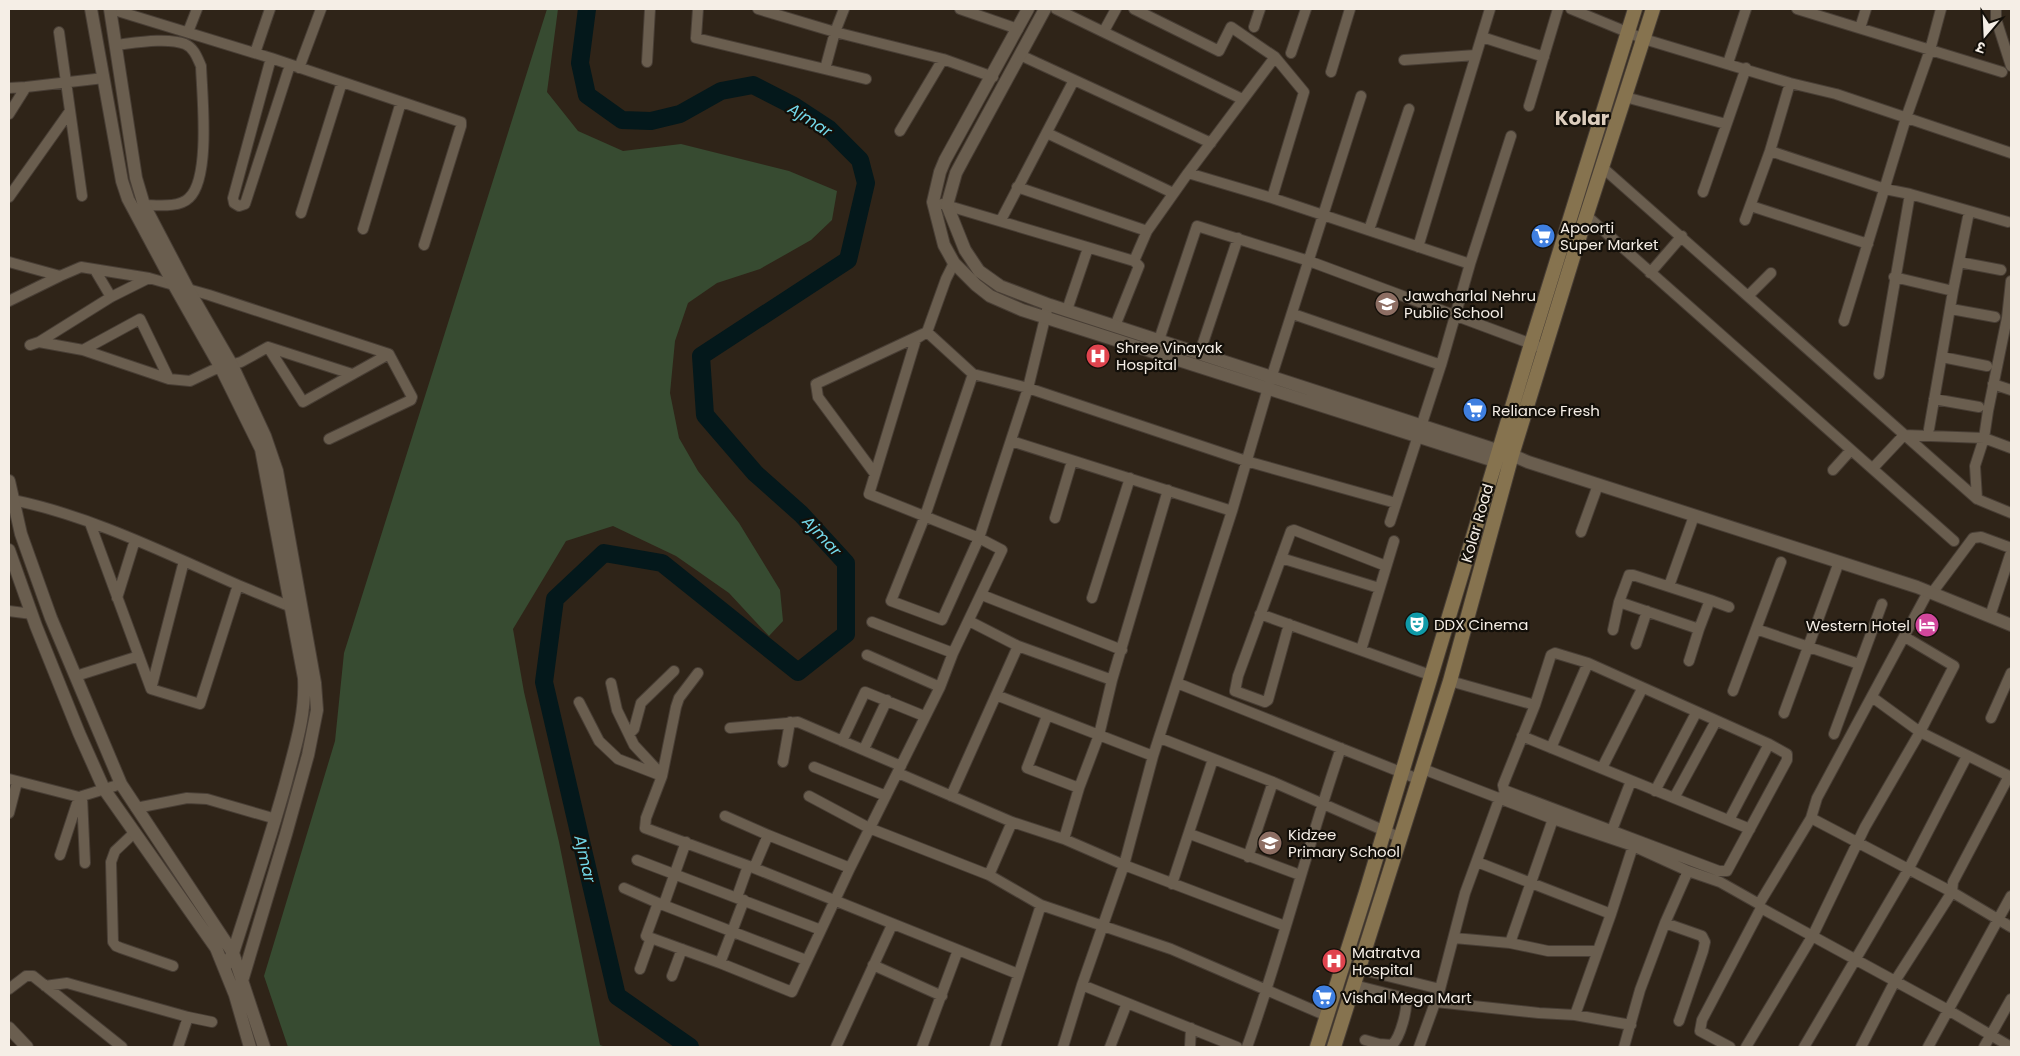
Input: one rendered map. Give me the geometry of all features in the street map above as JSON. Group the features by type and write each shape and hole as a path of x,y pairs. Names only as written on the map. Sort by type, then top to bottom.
{"main road":[{"name":"Kolar Road","path":"1334,1047 1450,681 1531,344 1635,9"},
{"name":"Kolar Road","path":"1317,1047 1385,830 1430,675 1504,458 1545,349 1653,9"},
{"path":"1430,675 1450,681"}],"street":[{"path":"91,9 122,181 128,198 174,285 227,366 261,448 304,678 305,700 302,723 276,819 232,953 225,967"},
{"path":"235,995 242,980 308,755 317,710 315,683 277,471 265,436 144,205 136,178 110,9 271,58 461,122 424,245"},
{"path":"188,32 197,9"},
{"path":"255,53 270,9"},
{"path":"271,58 233,198 234,203 239,206 245,204 294,66 321,9"},
{"path":"647,62 650,9"},
{"path":"698,9 696,38 866,79"},
{"path":"758,9 789,13 835,32 943,59 992,76"},
{"path":"826,69 835,32 844,9"},
{"path":"964,9 1018,29"},
{"path":"1028,9 945,160 940,172 933,202 944,245 954,263 964,275 990,296 1045,317 1270,382 1504,458 1528,462 1839,562 1930,592 2011,625"},
{"path":"1045,9 956,173 947,205 965,250 979,270 1000,286 1050,305 1200,352 1270,382"},
{"path":"1056,9 1242,99"},
{"path":"1104,31 1116,9"},
{"path":"1134,9 1219,52 1231,27 1275,57 1304,92 1272,198"},
{"path":"1254,27 1260,9"},
{"path":"1291,53 1306,9"},
{"path":"1331,72 1350,9"},
{"path":"1418,247 1490,9"},
{"path":"1529,106 1558,9"},
{"path":"1571,9 1644,38 1790,83 1836,94 2011,152"},
{"path":"1728,63 1746,9"},
{"path":"1801,9 2002,72"},
{"path":"1860,28 1866,9"},
{"path":"1844,322 1906,118 1930,50 1941,9"},
{"path":"1996,9 1996,19 2011,63"},
{"path":"59,32 82,196"},
{"path":"1482,37 1544,57"},
{"path":"115,45 172,41 186,44 196,53 201,66 203,154 197,188 188,200 170,205 144,205"},
{"path":"1020,55 1211,143"},
{"path":"1404,60 1476,55"},
{"path":"1134,261 1147,231 1173,193 1275,57"},
{"path":"900,131 943,59"},
{"path":"1703,192 1746,68"},
{"path":"9,88 104,78"},
{"path":"1001,220 1074,80"},
{"path":"302,213 342,82"},
{"path":"1745,220 1770,151 1790,83"},
{"path":"9,114 26,87"},
{"path":"108,97 122,94"},
{"path":"1063,1047 1082,984 1124,865 1153,756 1232,511 1270,382 1361,96"},
{"path":"1625,97 1726,124"},
{"path":"363,229 401,102"},
{"path":"1369,230 1409,109"},
{"path":"9,197 70,111"},
{"path":"1047,133 1173,193"},
{"path":"1390,522 1441,365 1470,264 1511,136"},
{"path":"1770,151 1885,189 1910,194 2008,222"},
{"path":"1603,168 1977,499 2011,513"},
{"path":"1188,173 1272,198 1324,217 1470,264"},
{"path":"1017,187 1147,231"},
{"path":"1879,374 1894,277 1910,194"},
{"path":"933,202 1001,220 1134,261 1139,266 1115,326"},
{"path":"1751,206 1868,244"},
{"path":"1929,429 1953,291 1970,212"},
{"path":"1587,216 1954,541"},
{"path":"1159,340 1198,226 1309,261 1545,349"},
{"path":"1650,273 1682,236"},
{"path":"1200,352 1238,238"},
{"path":"1067,310 1088,248"},
{"path":"9,262 60,276"},
{"path":"1959,262 2001,270"},
{"path":"686,842 646,936 792,992 869,828 900,770 924,716 940,687 953,653 1002,550 979,538 870,494 916,339 927,332 946,279 954,263"},
{"path":"10,297 81,267 149,278 174,285 389,354 412,397 411,400 329,439"},
{"path":"95,270 111,297"},
{"path":"1748,296 1771,273"},
{"path":"1894,277 1953,291"},
{"path":"149,278 111,297 34,344 83,350 170,378 190,381 241,362 268,347 352,374"},
{"path":"1977,499 1975,466 1984,438 1993,384 2009,319 2011,281"},
{"path":"972,374 925,516 891,601 942,620 979,538 1028,388 1045,317 1050,305"},
{"path":"1951,308 1995,317"},
{"path":"1293,314 1441,365"},
{"path":"83,350 140,319 170,378"},
{"path":"927,332 972,374 1028,388 1246,461 1396,502"},
{"path":"875,474 818,398 816,384 927,332"},
{"path":"268,347 302,402 389,354"},
{"path":"1942,357 1987,366"},
{"path":"1993,384 2011,390"},
{"path":"1934,399 1979,407"},
{"path":"1873,468 1904,435 1984,438 2011,448"},
{"path":"1011,441 1072,462 1130,478 1232,511"},
{"path":"1833,470 1851,450"},
{"path":"1055,518 1072,462"},
{"path":"1092,598 1130,478"},
{"path":"9,481 21,534 44,599 121,784 232,953 264,1047"},
{"path":"1582,532 1598,485"},
{"path":"1064,839 1079,788 1099,735 1112,680 1168,490"},
{"path":"13,500 32,504 90,523 135,540 290,607"},
{"path":"1669,586 1694,516"},
{"path":"90,523 152,688 200,704 238,585"},
{"path":"1289,624 1268,700 1265,702 1234,690 1291,531 1294,530 1386,566"},
{"path":"1730,1047 1700,1031 1702,1020 1760,906 1811,818 1817,798 1930,592 1973,538 1981,537 2011,548"},
{"path":"117,598 135,540"},
{"path":"1361,650 1394,541"},
{"path":"9,550 79,733 104,789 216,948 235,995 250,1047"},
{"path":"1990,616 2011,552"},
{"path":"1281,558 1379,588"},
{"path":"152,688 184,562"},
{"path":"1733,692 1781,562"},
{"path":"1784,713 1839,562"},
{"path":"1613,630 1629,576 1633,575 1729,606"},
{"path":"982,595 1122,650"},
{"path":"1688,661 1710,600"},
{"path":"1620,602 1699,629"},
{"path":"1834,734 1882,604"},
{"path":"9,611 32,614"},
{"path":"1636,644 1647,611"},
{"path":"1260,614 1430,675"},
{"path":"969,621 1018,646 1112,680"},
{"path":"872,622 953,653"},
{"path":"1756,629 1859,664"},
{"path":"1746,1047 1812,935 1865,827 1920,732 1954,666 1905,637"},
{"path":"951,796 1018,646"},
{"path":"1559,653 1588,663 1642,689 1769,744 1787,754 1787,760 1727,871 1724,872 1504,790 1503,786 1535,705 1551,655 1559,653"},
{"path":"867,655 940,687"},
{"path":"76,676 139,656"},
{"path":"1552,748 1588,663"},
{"path":"628,734 634,729 642,703 674,671"},
{"path":"698,673 679,698 662,776 646,818 645,828 751,867 1018,974"},
{"path":"1990,718 2007,693 2011,673"},
{"path":"1450,681 1535,705"},
{"path":"611,683 617,710 634,745 662,776"},
{"path":"1177,683 1401,772 1420,774 1500,797 1553,819 1634,846 1720,882 2011,1047"},
{"path":"1602,768 1642,689"},
{"path":"842,741 865,692 924,716"},
{"path":"996,695 1153,756"},
{"path":"1861,1047 1895,981 1952,892 1953,882 2010,777 1920,732 1872,697"},
{"path":"864,749 887,700"},
{"path":"579,702 599,741 618,759 662,776"},
{"path":"1655,791 1696,713"},
{"path":"1047,716 1027,768 1079,788"},
{"path":"1674,798 1716,721"},
{"path":"783,762 790,722"},
{"path":"730,728 798,722 864,749 951,796 1012,822 1064,839 1172,884 1285,926"},
{"path":"1522,736 1750,829"},
{"path":"1160,738 1273,782 1401,838"},
{"path":"1729,820 1769,744"},
{"path":"1247,1047 1267,991 1300,875 1341,748"},
{"path":"1804,1047 1908,870 1968,756"},
{"path":"1172,884 1190,834 1213,759"},
{"path":"814,767 886,796"},
{"path":"9,813 13,780 80,796 121,784"},
{"path":"1612,830 1631,781"},
{"path":"1248,857 1273,782"},
{"path":"60,856 80,796"},
{"path":"80,796 85,863"},
{"path":"809,796 869,828 989,875 1041,905 1171,949 1327,1016"},
{"path":"136,808 195,797 206,798 276,819"},
{"path":"1419,1047 1440,989 1465,893 1500,797"},
{"path":"724,816 850,868"},
{"path":"1811,818 1952,892 2011,928"},
{"path":"1510,943 1553,819"},
{"path":"989,875 1012,822"},
{"path":"135,832 115,852 111,862 113,942 116,946 173,966"},
{"path":"1190,834 1300,875"},
{"path":"720,963 751,867 768,835"},
{"path":"1574,1015 1634,846"},
{"path":"637,860 821,930"},
{"path":"1477,862 1611,914"},
{"path":"1624,1047 1640,990 1665,923 1688,870"},
{"path":"624,888 806,960"},
{"path":"1928,1047 2011,896"},
{"path":"995,1047 1041,905"},
{"path":"1665,923 1702,936 1705,942 1679,1021"},
{"path":"836,1047 892,925"},
{"path":"640,969 651,938"},
{"path":"1454,938 1510,943 1548,951 1597,952"},
{"path":"672,976 682,949"},
{"path":"922,1047 958,950"},
{"path":"873,965 942,996"},
{"path":"1359,969 1440,989"},
{"path":"9,989 26,976 33,976 122,1047"},
{"path":"45,986 66,984 212,1022"},
{"path":"1082,984 1237,1047"},
{"path":"1354,985 1405,998 1406,1002 1396,1041 1392,1045 1365,1040"},
{"path":"1984,1047 2011,999"},
{"path":"1110,1047 1127,1002"},
{"path":"1436,1002 1574,1015 1631,1025"},
{"path":"178,1047 188,1017"},
{"path":"9,1028 27,1047"},
{"path":"1190,1047 1191,1028"}],"green space":[{"path":"547,9 558,9 547,92 578,131 623,151 681,144 789,171 837,191 832,220 811,240 760,269 717,283 688,303 675,341 670,393 679,438 698,471 739,523 780,590 783,621 769,636 729,593 676,556 613,526 566,541 513,629 524,692 559,842 600,1045 606,1047 288,1047 264,976 335,741 344,653"}],"waterway":[{"name":"Ajmar","path":"587,9 580,63 587,95 622,120 651,121 680,114 721,91 753,85 794,106 829,129 860,160 866,183 848,260 701,356 705,415 755,473 801,514 846,563 846,634 798,672 662,563 604,553 555,599 544,682 617,996 690,1047"}],"place":[{"name":"Apoorti Super Market","path":"1543,236"},
{"name":"Jawaharlal Nehru Public School","path":"1387,304"},
{"name":"Shree Vinayak Hospital","path":"1098,356"},
{"name":"Reliance Fresh","path":"1475,410"},
{"name":"DDX Cinema","path":"1417,624"},
{"name":"Western Hotel","path":"1927,625"},
{"name":"Kidzee Primary School","path":"1270,843"},
{"name":"Matratva Hospital","path":"1334,961"},
{"name":"Vishal Mega Mart","path":"1324,997"}],"district":[{"name":"Kolar","path":"1582,118"}]}
